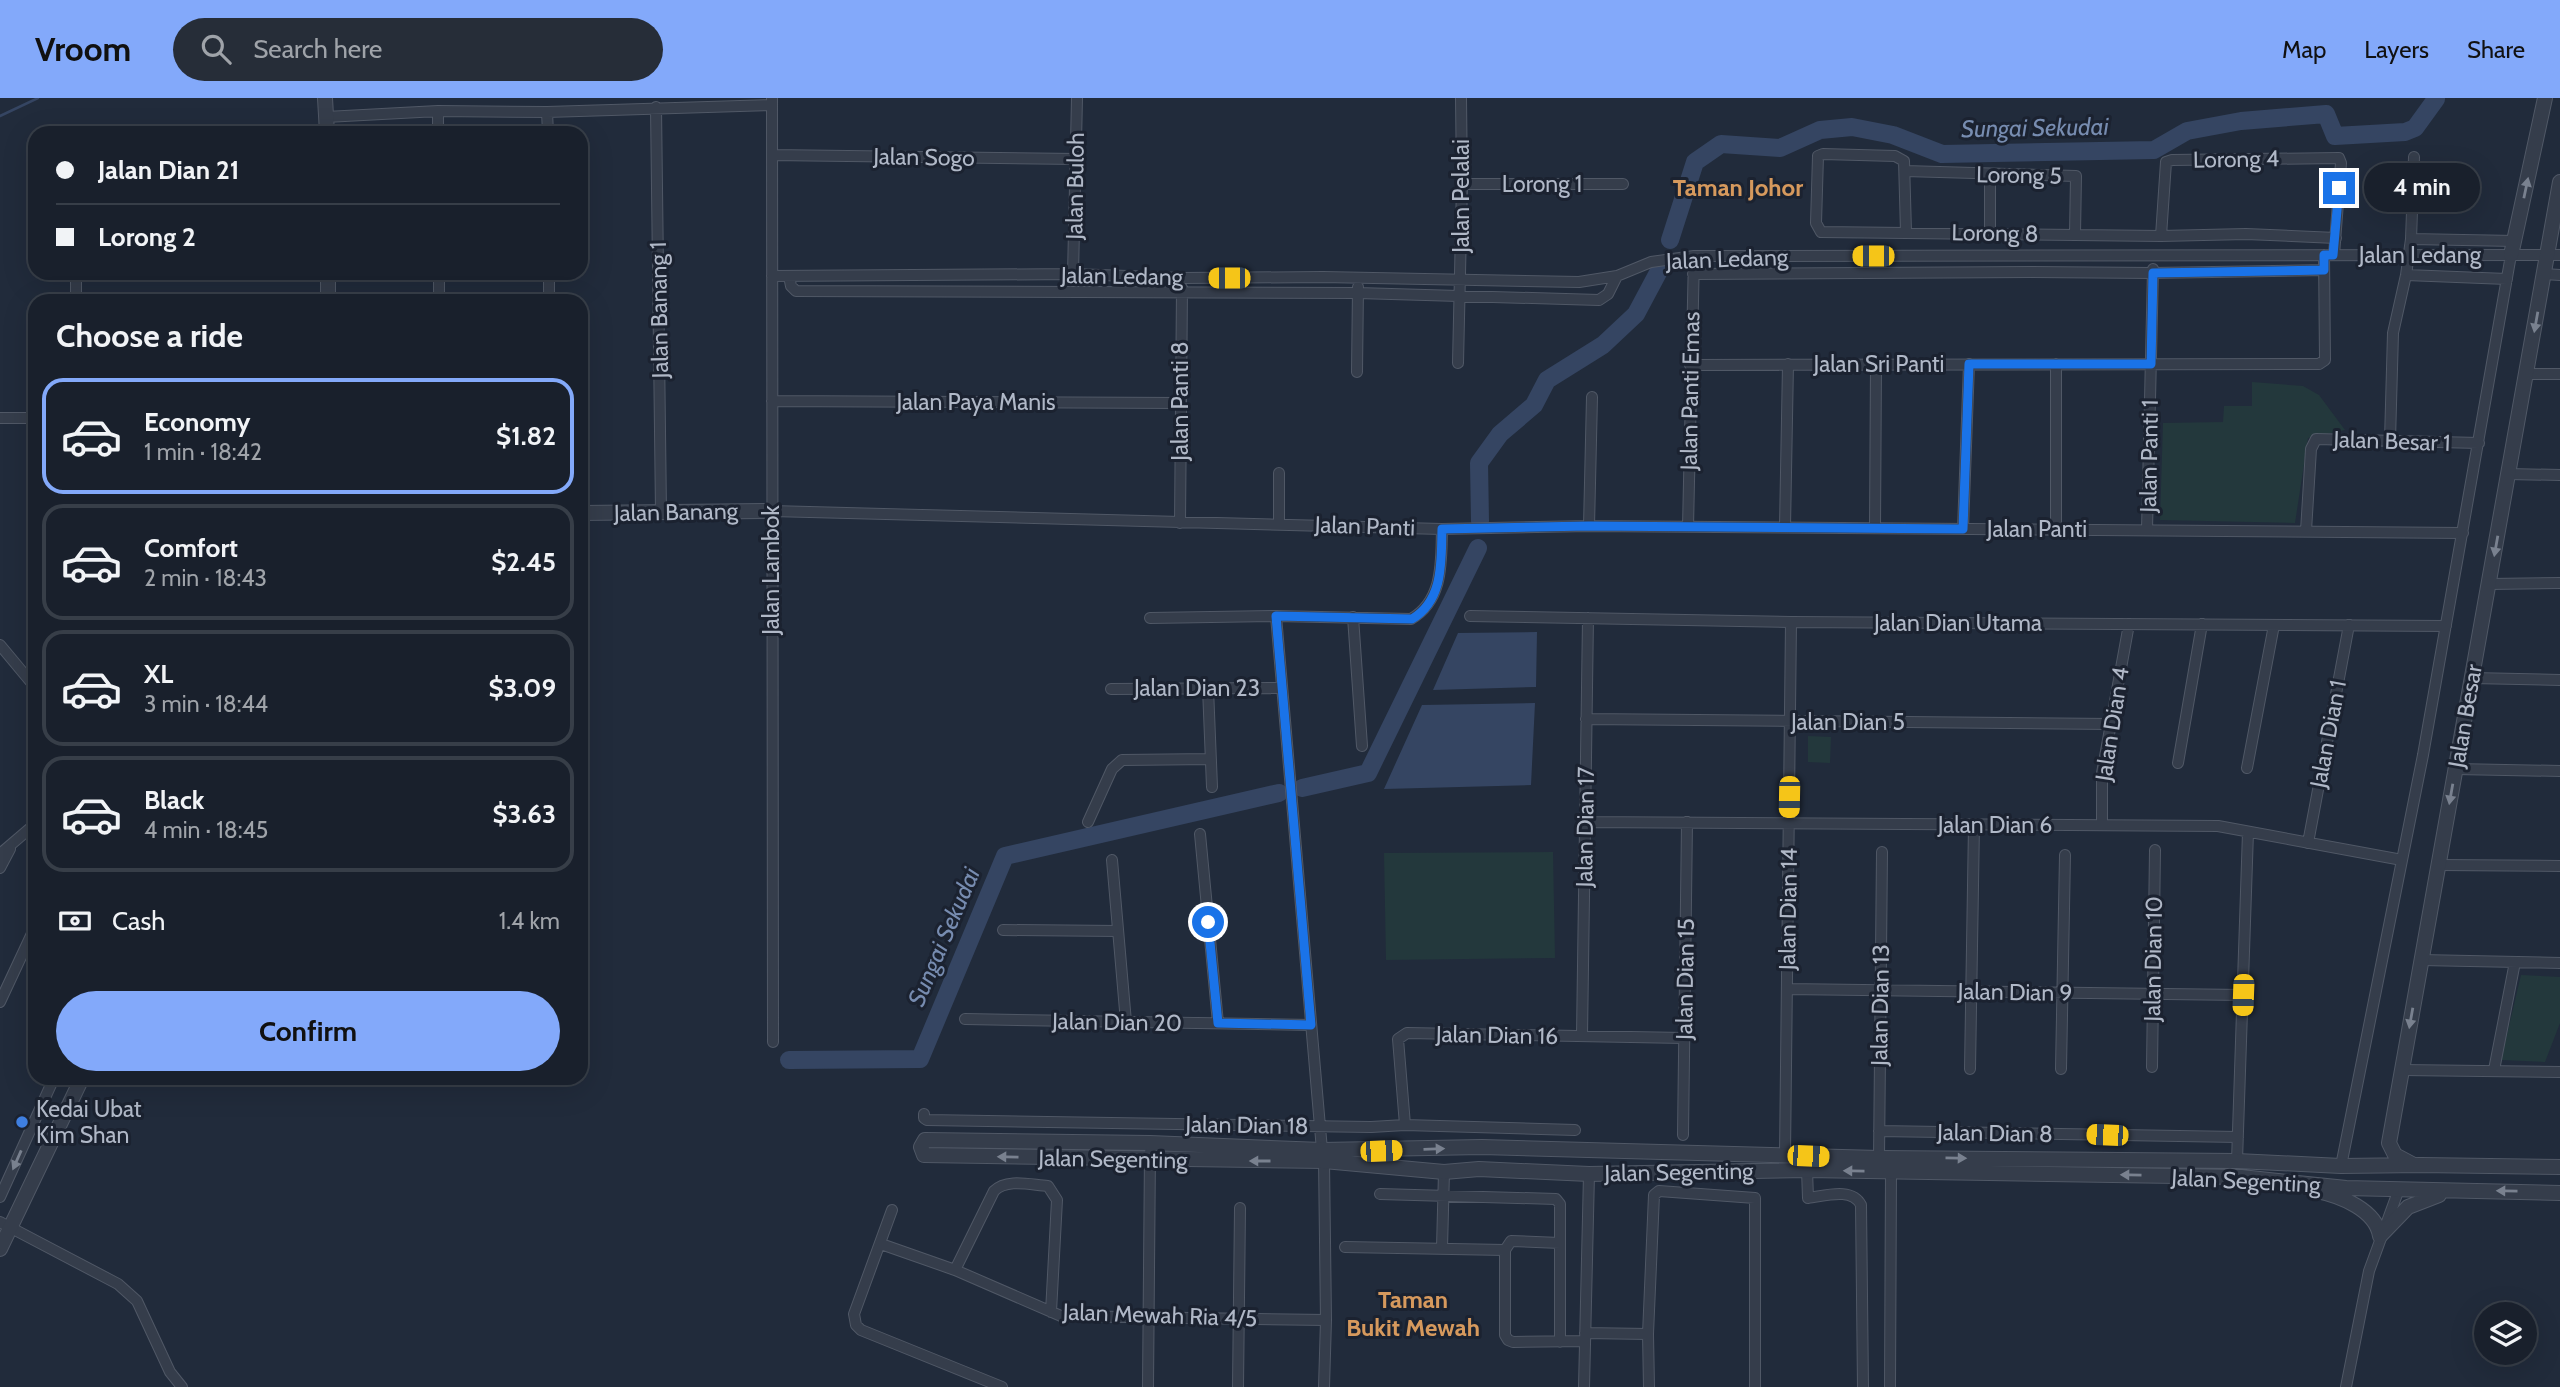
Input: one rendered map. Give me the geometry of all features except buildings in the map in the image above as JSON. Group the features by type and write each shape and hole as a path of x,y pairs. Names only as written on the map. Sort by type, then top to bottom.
{"street":[{"path":"325,98 327,126"},
{"name":"Jalan Buloh","path":"1073,274 1077,98"},
{"name":"Jalan Pelalai","path":"1458,363 1461,98"},
{"path":"2411,239 2513,248 2545,98"},
{"path":"326,117 438,111 547,112 772,102"},
{"name":"Jalan Lambok","path":"772,102 773,1042"},
{"name":"Jalan Banang 1","path":"656,107 661,512"},
{"path":"438,111 438,126"},
{"path":"547,112 548,126"},
{"name":"Jalan Sogo","path":"772,155 1077,159"},
{"name":"Lorong 8","path":"1904,166 1895,156 1820,155 1816,161 1816,223 1821,232 2161,236 2246,234 2336,238"},
{"path":"2390,440 2393,333 2411,239 2414,157"},
{"name":"Lorong 4","path":"2161,236 2166,162 2339,158 2341,163 2336,238"},
{"path":"1904,166 1906,232"},
{"name":"Lorong 5","path":"1904,166 1990,174 2076,176 2075,234"},
{"path":"1990,174 1990,233"},
{"name":"Jalan Besar","path":"2417,1165 2395,1155 2389,1143 2544,274 2554,255 2560,182"},
{"name":"Lorong 1","path":"1462,184 1623,184"},
{"path":"1693,275 2324,270 2336,238"},
{"name":"Jalan Ledang","path":"772,276 1073,274 1182,278 1359,277 1460,282 1579,282 1617,276 1651,262 1694,256 2407,255 2513,248 2554,255"},
{"name":"Jalan Besar","path":"2340,1166 2402,860 2513,248"},
{"name":"Jalan Panti Emas","path":"1688,527 1694,256"},
{"path":"1923,273 1924,256"},
{"name":"Jalan Panti 1","path":"2147,530 2154,256"},
{"name":"Jalan Sri Panti","path":"1690,365 2319,364 2325,360 2324,270"},
{"path":"2544,274 2560,275"},
{"path":"2406,275 2507,279"},
{"path":"789,276 791,286 796,291 1358,293 1599,300 1608,294 1617,276"},
{"path":"1357,372 1359,277"},
{"name":"Jalan Panti 8","path":"1180,523 1182,278"},
{"path":"1875,528 1876,364"},
{"path":"1963,529 1969,364"},
{"path":"2056,364 2056,530"},
{"path":"1785,527 1788,365"},
{"path":"2526,374 2560,374"},
{"path":"1589,526 1592,397"},
{"name":"Jalan Paya Manis","path":"772,401 1180,403"},
{"path":"0,418 28,418"},
{"name":"Jalan Besar 1","path":"2306,531 2313,442 2316,439 2479,443"},
{"path":"1279,473 1279,524"},
{"path":"2508,474 2560,475"},
{"name":"Jalan Banang","path":"588,513 772,511"},
{"name":"Jalan Panti","path":"772,511 1442,529 1589,526 2463,533"},
{"path":"1150,618 1276,616 1412,619 1420,614 1440,580 1442,529"},
{"path":"2489,583 2560,583"},
{"path":"1276,616 1323,1156 1326,1320 1324,1387"},
{"path":"1353,617 1362,746"},
{"name":"Jalan Dian Utama","path":"1470,617 2446,626"},
{"name":"Jalan Dian 17","path":"1582,1036 1588,618"},
{"name":"Jalan Dian 14","path":"1785,1155 1791,622"},
{"name":"Jalan Dian 4","path":"2102,825 2102,773 2129,624"},
{"path":"2178,763 2202,624"},
{"path":"2247,768 2274,625"},
{"name":"Jalan Dian 1","path":"2308,843 2348,625"},
{"path":"0,645 28,679"},
{"path":"2472,678 2560,680"},
{"path":"1208,688 1212,787"},
{"name":"Jalan Dian 23","path":"1111,689 1282,688"},
{"name":"Jalan Dian 5","path":"1586,719 2111,724"},
{"path":"1088,822 1112,769 1122,760 1211,759"},
{"path":"2456,769 2560,771"},
{"name":"Jalan Dian 6","path":"1585,821 2218,826 2402,860"},
{"name":"Jalan Dian 15","path":"1683,1135 1687,822"},
{"path":"1970,1069 1974,825"},
{"path":"0,854 28,830"},
{"path":"2248,832 2237,1161 2252,1172 2288,1185 2326,1193 2358,1208 2372,1217 2380,1236"},
{"path":"1200,834 1218,1023"},
{"path":"0,868 12,843"},
{"name":"Jalan Dian 10","path":"2152,1067 2155,850"},
{"name":"Jalan Dian 13","path":"1879,1158 1882,852"},
{"path":"2061,1069 2064,855"},
{"path":"1112,860 1126,1022"},
{"path":"2438,865 2560,866"},
{"path":"1003,930 1118,931"},
{"path":"0,1003 28,942"},
{"path":"2421,960 2560,963"},
{"path":"2494,1070 2515,962"},
{"name":"Jalan Dian 9","path":"1787,989 2243,995"},
{"name":"Jalan Dian 20","path":"965,1019 1311,1025"},
{"name":"Jalan Dian 16","path":"1405,1125 1398,1039 1402,1035 1684,1038"},
{"path":"2402,1070 2560,1071"},
{"path":"0,1197 51,1085"},
{"path":"0,1249 5,1225 78,1085"},
{"name":"Jalan Dian 18","path":"924,1114 927,1120 1405,1125 1574,1130"},
{"name":"Jalan Dian 8","path":"1879,1131 2238,1138"},
{"name":"Jalan Segenting","path":"2560,1170 2534,1171 2511,1166 2340,1166 2237,1161 1879,1158 1474,1148 1323,1156 1150,1160 924,1155 921,1147 925,1140 1150,1143 1323,1156 1444,1172 1479,1169 1589,1174 1807,1170 2227,1177 2346,1188 2560,1193"},
{"path":"1148,1387 1150,1143"},
{"path":"1474,1148 1487,1152 1489,1160 1486,1166 1479,1169"},
{"path":"1539,1172 1531,1169 1525,1160 1527,1154 1540,1149"},
{"path":"2346,1387 2369,1271 2380,1236 2399,1189 2417,1165"},
{"path":"2376,1166 2393,1172 2399,1189"},
{"path":"1807,1170 1808,1198 1851,1194 1858,1198 1861,1205 1863,1387"},
{"path":"1890,1387 1891,1171"},
{"path":"1442,1248 1444,1172"},
{"path":"1584,1387 1589,1174"},
{"path":"955,1270 999,1185 1007,1183 1048,1186 1057,1200 1051,1312"},
{"path":"2380,1236 2408,1206 2454,1190"},
{"path":"1649,1387 1648,1334 1654,1195 1659,1191 1755,1198 1755,1387"},
{"path":"1380,1194 1552,1197 1560,1203 1560,1342"},
{"path":"1238,1387 1240,1208"},
{"path":"892,1210 854,1314 856,1325 978,1382 1002,1387"},
{"path":"5,1225 118,1284 137,1301 170,1372 182,1387"},
{"path":"1559,1243 1508,1242 1505,1250 1505,1335 1508,1340 1560,1342 1585,1337 1648,1334"},
{"name":"Jalan Mewah Ria 4/5","path":"881,1244 955,1270 1061,1316 1326,1320"},
{"path":"1345,1247 1505,1250"}],"green space":[{"path":"2252,382 2303,386 2319,395 2345,430 2308,438 2295,523 2160,520 2163,423 2223,422 2224,406 2252,406"},
{"path":"1808,736 1831,737 1830,763 1808,762"},
{"path":"1553,852 1555,958 1386,960 1384,853"},
{"path":"2521,975 2560,977 2560,1023 2545,1062 2501,1060"}],"water":[{"path":"1537,632 1536,687 1433,690 1458,633"},
{"path":"1535,703 1531,785 1384,789 1422,705"}],"waterway":[{"path":"0,116 38,98"},
{"name":"Sungai Sekudai","path":"1670,240 1695,162 1721,144 1780,148 1820,130 1852,127 1893,135 1942,154 2154,150 2187,131 2241,121 2326,114 2335,136 2405,132 2415,128 2436,99"},
{"name":"Sungai Sekudai","path":"1480,521 1479,463 1500,434 1534,405 1547,380 1603,345 1636,314 1660,269"},
{"name":"Sungai Sekudai","path":"1302,788 1368,773 1478,548"},
{"name":"Sungai Sekudai","path":"789,1060 920,1059 1005,856 1279,793"}],"place":[{"name":"Kedai Ubat Kim Shan","path":"22,1122"}],"district":[{"name":"Taman Johor","path":"1738,188"},
{"name":"Taman Bukit Mewah","path":"1413,1314"}],"route":[{"path":"1208,922 1218,1023 1311,1025 1276,616 1412,619 1426,606 1440,580 1442,529 1589,526 1963,529 1969,364 2151,364 2153,273 2324,270 2324,255 2333,255 2339,188"}]}
